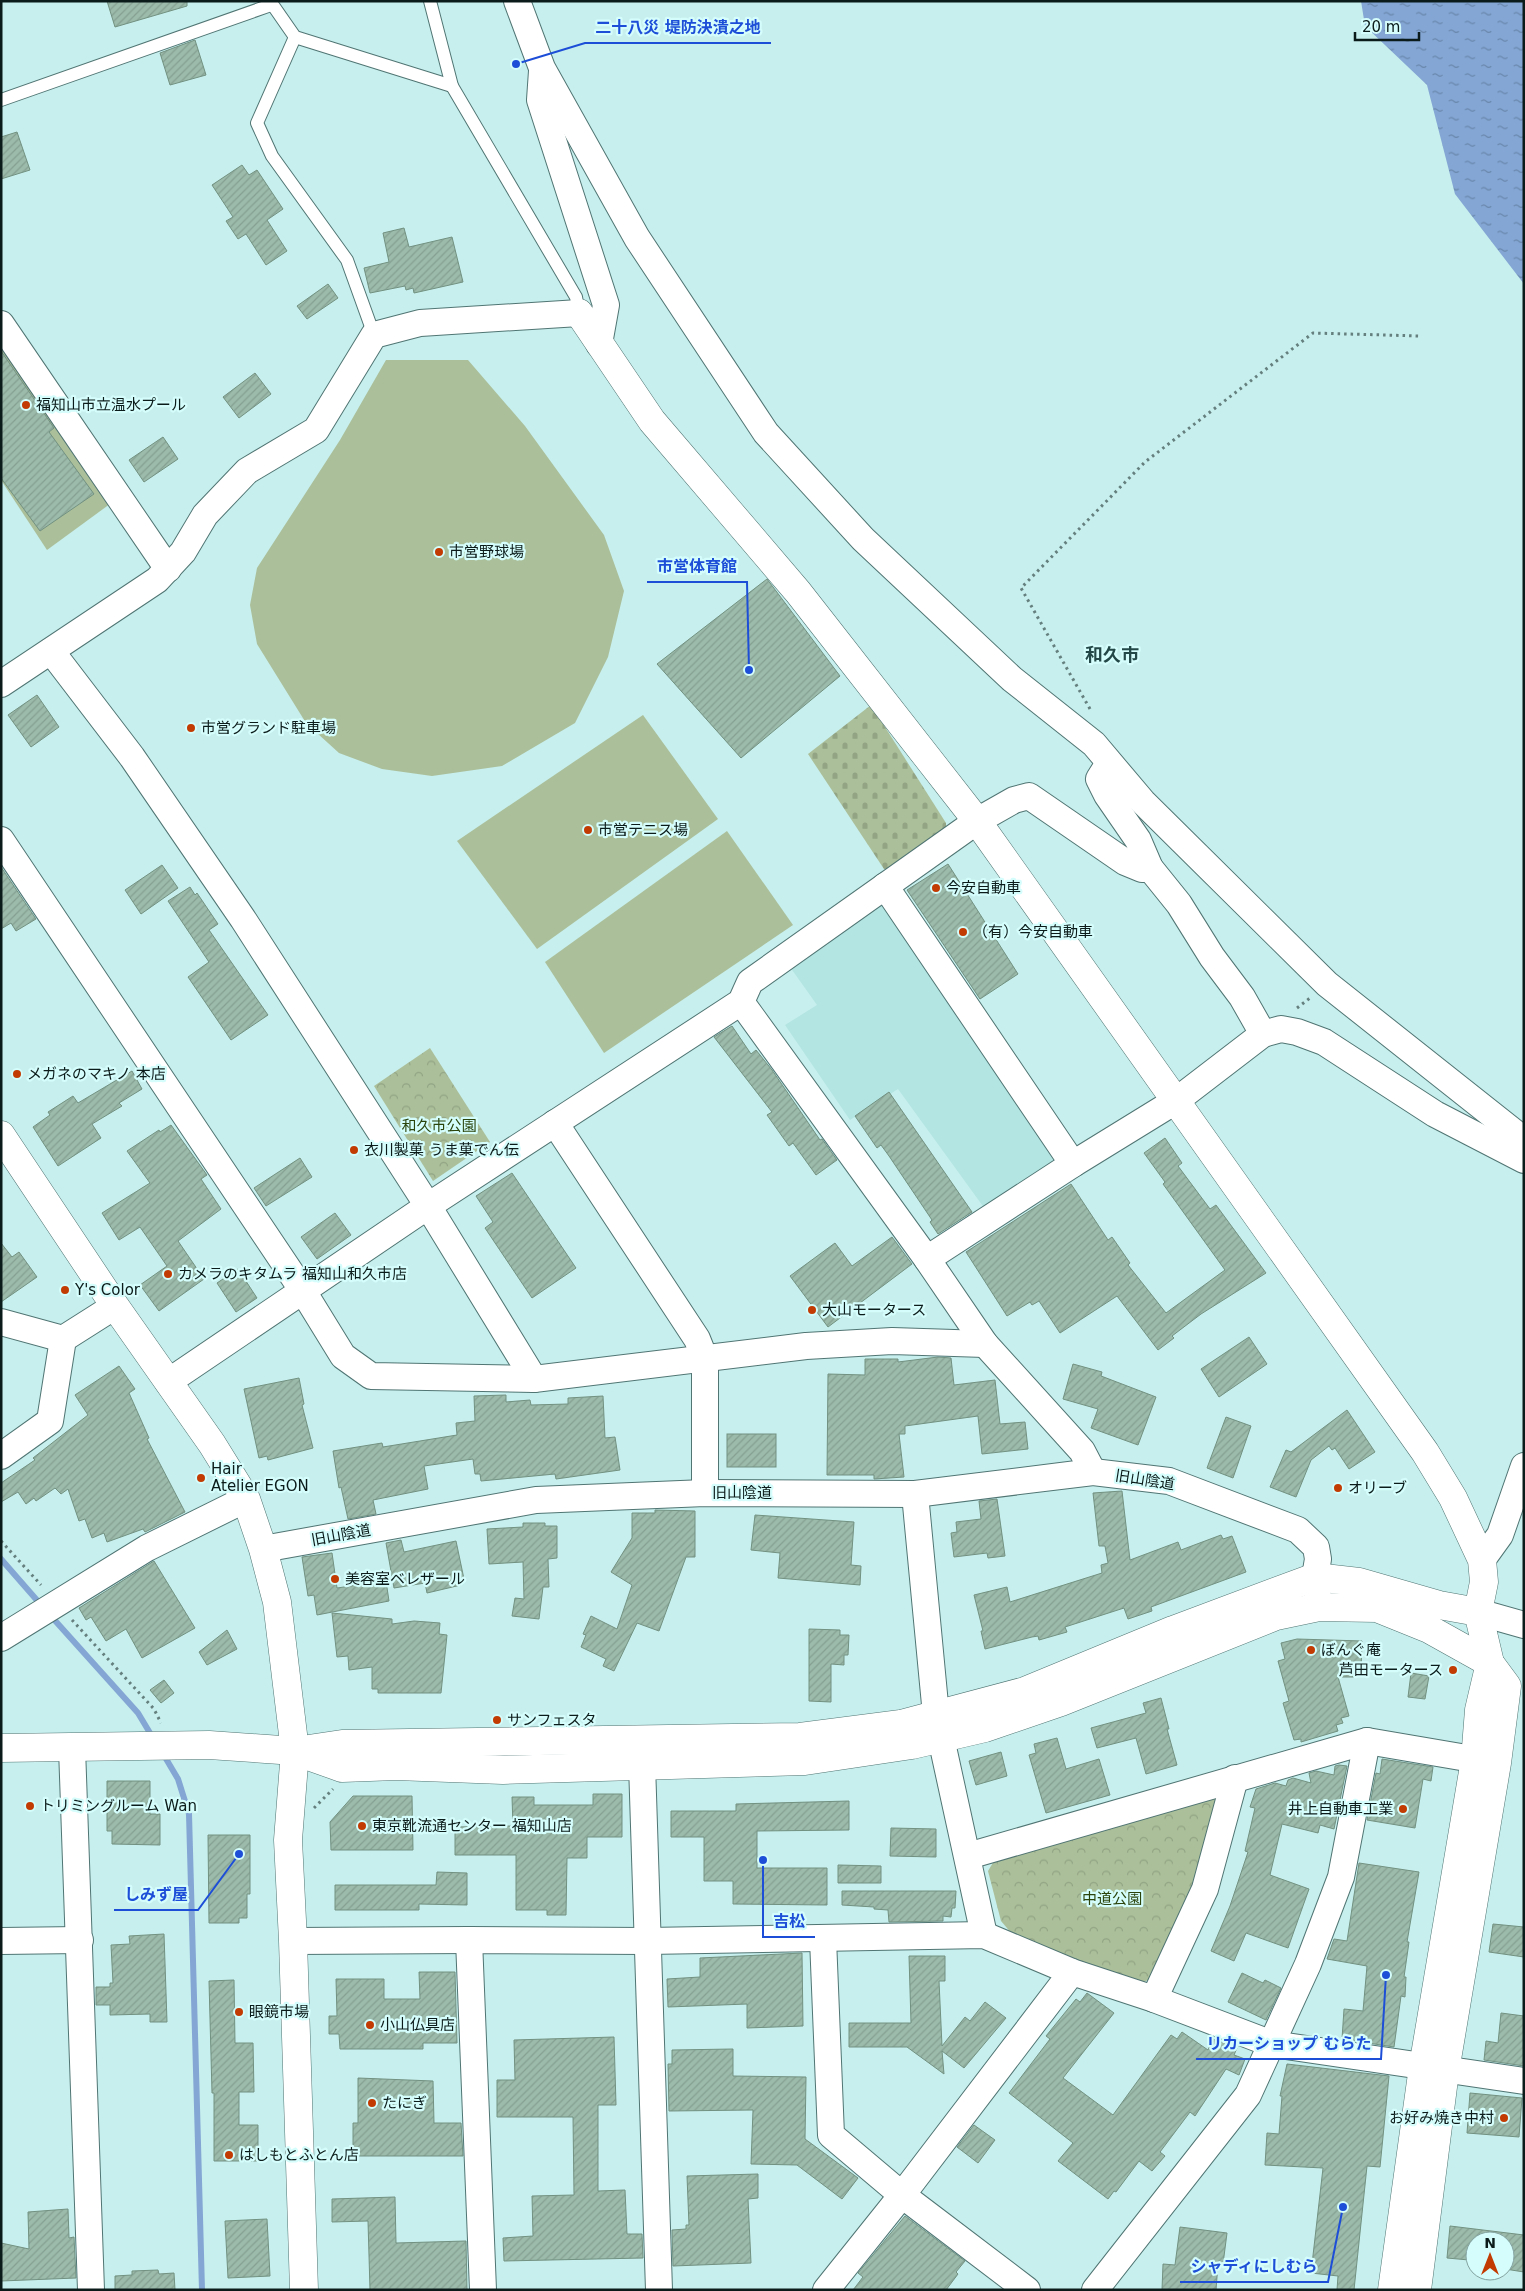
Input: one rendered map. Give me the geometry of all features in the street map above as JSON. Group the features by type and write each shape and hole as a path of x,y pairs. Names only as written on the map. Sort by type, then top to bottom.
{"street":[{"path":"517,1 542,68 637,238 766,433 863,539 1012,679 1102,754 1143,802 1327,984 1524,1140"},
{"path":"542,68 540,100 606,304 599,344"},
{"path":"1,684 157,580 183,552 205,514 247,472 316,430 374,335 420,323 579,313 652,421 798,592 977,821 1177,1100 1425,1452 1452,1498 1482,1560 1484,1582 1478,1612 1490,1663 1479,1710 1486,1762 1434,2069 1392,2290"},
{"path":"1,324 168,569"},
{"path":"51,651 132,756 238,911 428,1206 534,1379"},
{"path":"1102,754 1099,779 1106,795 1138,840 1150,868 1179,904 1212,957 1242,997 1263,1034"},
{"path":"168,1382 428,1206 741,1002 750,982 977,821 1014,800 1030,796 1126,862 1142,869 1150,868"},
{"path":"1,840 303,1291 343,1356 371,1376 534,1379 806,1346 892,1341 985,1344"},
{"path":"885,886 1073,1164"},
{"path":"741,1002 927,1259 985,1344 1082,1451 1093,1472"},
{"path":"927,1259 1073,1164 1177,1100 1263,1034 1281,1029 1297,1032 1324,1042 1435,1114 1524,1160"},
{"path":"555,1123 697,1338 705,1359 705,1493"},
{"path":"1,1135 115,1306 212,1444 246,1499 263,1549 277,1602 295,1751 288,1840 304,2290"},
{"path":"1,1322 63,1338 115,1306"},
{"path":"1,1456 50,1422 63,1338"},
{"path":"1482,1560 1500,1535 1524,1466"},
{"name":"旧山陰道","path":"263,1549 536,1500 705,1493 915,1494 1093,1472 1169,1481 1298,1530 1316,1547 1318,1559 1315,1577 1319,1607"},
{"path":"915,1494 938,1727 984,1935"},
{"path":"1,1638 147,1548 246,1499"},
{"path":"938,1727 1173,1630 1315,1577 1359,1582 1438,1605 1478,1612 1524,1625"},
{"path":"1,1748 72,1748 158,1738 209,1745 295,1751 342,1744 644,1751 800,1737 901,1724 985,1728 1061,1702 1276,1616 1319,1607 1377,1608 1429,1629 1490,1663"},
{"path":"968,1856 1367,1741 1486,1762"},
{"path":"1094,2290 1248,2094 1308,1964 1341,1877 1367,1741"},
{"path":"72,1748 91,2290"},
{"path":"644,1751 647,1942 659,2290"},
{"path":"1154,2000 1205,1889 1235,1778"},
{"path":"293,1942 469,1940 647,1942 984,1935 1072,1972 1272,2044 1524,2081"},
{"path":"823,1939 831,2136 902,2195 1027,2290"},
{"path":"1,1941 80,1940"},
{"path":"469,1940 483,2290"},
{"path":"826,2290 902,2195 1072,1972"},
{"path":"1417,2290 1434,2069"}],"lane":[{"path":"430,1 452,86 576,297 579,313"},
{"path":"1,100 270,3 295,37 452,86"},
{"path":"295,37 257,123 272,156 347,260 374,335"}],"path":[{"path":"1102,754 1092,714 1021,588 1145,462 1312,333 1419,336"},
{"path":"1,1542 154,1709 158,1738"},
{"path":"308,1814 336,1786"}],"shaded area":[{"path":"887,899 1058,1161 985,1209 898,1089 850,1120 785,1025 817,1005 790,967"}],"green space":[{"name":"福知山市立温水プール","path":"1,330 114,501 47,550 1,480"},
{"name":"市営野球場","path":"386,360 468,360 525,426 604,535 624,591 608,657 575,723 502,766 432,776 382,769 339,753 306,723 257,644 250,605 257,568 340,440"},
{"path":"871,705 946,823 946,830 892,869 884,869 808,754"},
{"name":"市営テニス場","path":"643,715 718,819 537,949 457,841"},
{"name":"市営テニス場","path":"727,831 793,925 604,1053 545,962"},
{"name":"和久市公園","path":"430,1048 490,1142 433,1181 374,1086"},
{"name":"中道公園","path":"1212,1797 1223,1802 1197,1881 1153,1977 1139,1985 1012,1934 1001,1921 988,1871 994,1861"}],"water":[{"path":"1361,1 1524,1 1524,284 1455,194 1427,85 1365,26"}],"building":[{"path":"107,1 187,1 187,6 115,27"},
{"path":"195,40 206,75 170,85 160,53"},
{"path":"17,132 30,170 1,179 1,137"},
{"path":"242,165 249,175 257,170 283,209 267,220 287,251 266,265 246,234 238,239 226,221 233,217 212,185"},
{"path":"404,228 409,247 452,237 463,282 414,293 413,288 406,290 405,286 370,293 364,268 389,262 383,233"},
{"path":"328,284 338,298 307,319 297,306"},
{"name":"福知山市立温水プール","path":"1,351 54,428 49,432 94,494 40,531 1,478"},
{"path":"255,373 271,394 239,418 223,397"},
{"path":"163,437 178,459 144,482 129,460"},
{"path":"767,579 840,676 741,758 657,664"},
{"path":"37,695 59,727 31,747 8,715"},
{"name":"（有）今安自動車","path":"948,864 1018,974 980,999 907,890"},
{"path":"162,865 178,888 141,914 125,890"},
{"path":"1,867 36,919 16,931 11,923 1,929"},
{"path":"190,887 195,895 197,893 218,924 209,930 268,1015 231,1040 188,977 209,962 168,901"},
{"path":"732,1026 751,1054 756,1050 772,1070 820,1140 822,1139 837,1160 816,1175 793,1143 789,1146 767,1115 772,1112 714,1037"},
{"path":"132,1071 142,1089 119,1103 122,1106 92,1124 101,1138 58,1166 33,1127 50,1115 48,1112 73,1096 78,1103"},
{"path":"889,1092 972,1212 938,1234 930,1222 932,1220 889,1156 881,1145 877,1148 855,1116"},
{"path":"171,1125 207,1175 201,1179 221,1209 178,1241 204,1279 159,1311 140,1285 167,1266 140,1227 119,1240 102,1213 150,1183 127,1151 159,1130 160,1132"},
{"path":"1165,1138 1182,1163 1178,1166 1210,1209 1216,1205 1266,1273 1201,1314 1172,1336 1174,1338 1158,1350 1117,1296 1060,1333 1039,1301 1032,1305 1030,1302 1007,1316 966,1252 1071,1184 1108,1240 1112,1237 1130,1263 1128,1265 1166,1313 1225,1270 1163,1184 1165,1182 1144,1153"},
{"path":"300,1158 312,1177 266,1206 254,1188"},
{"path":"512,1173 576,1268 532,1298 485,1228 493,1222 476,1196"},
{"path":"335,1213 351,1235 317,1259 301,1237"},
{"path":"892,1237 912,1264 828,1327 790,1276 835,1243 852,1266"},
{"path":"1,1243 12,1257 19,1252 37,1277 1,1302"},
{"path":"238,1269 257,1298 236,1312 217,1283"},
{"path":"1249,1337 1267,1364 1219,1397 1201,1369"},
{"path":"938,1357 951,1358 954,1385 995,1380 1000,1424 1025,1422 1028,1449 982,1454 978,1416 905,1426 905,1434 899,1434 904,1477 874,1479 874,1475 827,1475 828,1374 865,1375 865,1359 898,1359 898,1362"},
{"path":"1073,1364 1102,1372 1101,1376 1156,1397 1138,1445 1091,1428 1098,1409 1063,1399"},
{"path":"119,1366 135,1389 129,1393 149,1438 147,1439 185,1512 145,1532 143,1529 107,1542 104,1533 92,1538 85,1519 79,1521 68,1489 61,1494 55,1488 36,1501 34,1498 26,1504 18,1492 1,1502 1,1483 35,1460 33,1458 88,1415 75,1395"},
{"path":"299,1378 304,1404 302,1405 313,1448 268,1460 267,1456 259,1458 244,1389"},
{"path":"506,1395 506,1402 530,1400 531,1405 568,1404 568,1398 603,1396 605,1438 615,1437 620,1470 556,1479 555,1474 481,1481 480,1474 475,1474 473,1459 424,1466 428,1489 373,1500 376,1514 348,1519 341,1487 339,1488 333,1451 382,1443 383,1447 457,1435 456,1423 475,1421 474,1396"},
{"path":"1347,1410 1375,1452 1349,1469 1335,1448 1332,1450 1329,1446 1311,1460 1296,1497 1270,1487 1286,1450 1291,1452"},
{"path":"1226,1417 1251,1426 1233,1478 1207,1468"},
{"path":"727,1434 776,1434 776,1467 727,1467"},
{"path":"1122,1491 1130,1560 1178,1542 1181,1550 1221,1535 1223,1539 1232,1536 1246,1572 1151,1607 1152,1611 1128,1619 1124,1608 1065,1627 1067,1632 1039,1640 1038,1636 1032,1637 985,1649 981,1631 983,1631 974,1595 1007,1587 1010,1602 1102,1573 1101,1565 1108,1563 1105,1546 1099,1546 1093,1493"},
{"path":"997,1499 1005,1556 988,1558 987,1553 954,1557 951,1533 957,1532 956,1522 981,1519 979,1501"},
{"path":"655,1510 695,1511 695,1557 686,1557 659,1631 637,1623 614,1671 603,1666 606,1659 581,1647 586,1635 583,1634 591,1616 617,1629 632,1585 611,1572 632,1538 632,1513 655,1513"},
{"path":"755,1515 854,1522 851,1565 861,1566 860,1585 778,1578 780,1553 751,1550"},
{"path":"523,1523 545,1523 545,1526 557,1526 557,1558 548,1559 549,1587 543,1587 539,1619 512,1616 515,1598 524,1599 523,1562 489,1564 487,1529 523,1527"},
{"path":"401,1540 404,1552 456,1541 464,1579 460,1580 461,1585 427,1593 425,1583 394,1588 386,1543"},
{"path":"332,1553 337,1588 386,1581 389,1601 317,1615 314,1595 308,1596 302,1557"},
{"path":"154,1561 195,1628 142,1658 126,1629 106,1641 91,1617 86,1620 79,1608"},
{"path":"332,1613 392,1619 392,1624 414,1621 440,1623 439,1634 447,1635 441,1693 378,1693 378,1689 372,1689 372,1667 349,1670 348,1656 337,1657"},
{"path":"809,1629 840,1630 840,1635 849,1635 848,1655 844,1655 844,1665 831,1664 831,1702 809,1701"},
{"path":"227,1630 237,1649 207,1665 199,1652"},
{"path":"1297,1639 1362,1641 1361,1671 1356,1671 1356,1677 1338,1677 1349,1716 1341,1718 1343,1723 1336,1725 1338,1731 1301,1742 1301,1739 1294,1740 1283,1703 1289,1701 1278,1661 1285,1659 1281,1643"},
{"path":"1411,1673 1429,1676 1425,1699 1408,1697"},
{"path":"164,1680 174,1693 161,1703 150,1690"},
{"path":"1161,1698 1177,1765 1146,1774 1136,1738 1097,1748 1091,1728 1146,1713 1143,1703"},
{"path":"1057,1738 1066,1769 1099,1759 1110,1795 1046,1813 1029,1755 1036,1753 1034,1744"},
{"path":"1001,1752 1007,1776 976,1785 969,1761"},
{"path":"1382,1759 1433,1767 1431,1781 1423,1779 1415,1828 1367,1820 1376,1773 1380,1774"},
{"path":"1335,1766 1347,1766 1334,1829 1320,1825 1318,1833 1282,1824 1270,1875 1309,1889 1288,1948 1246,1933 1234,1961 1211,1951 1230,1906 1248,1852 1245,1851 1255,1808 1250,1807 1256,1789 1275,1783 1286,1786 1288,1780 1293,1778 1311,1783 1309,1773 1316,1771 1334,1775"},
{"path":"107,1781 150,1781 150,1814 160,1814 160,1845 112,1844 112,1831 107,1831"},
{"path":"593,1794 622,1794 622,1837 587,1837 587,1858 567,1858 566,1915 547,1915 547,1910 516,1910 516,1855 455,1855 455,1827 513,1826 512,1797 534,1797 534,1805 593,1805"},
{"path":"353,1796 412,1796 413,1850 331,1850 330,1822"},
{"path":"849,1801 849,1830 757,1831 757,1868 827,1868 827,1905 733,1904 733,1881 704,1881 704,1837 671,1837 671,1811 736,1811 736,1804"},
{"path":"891,1828 936,1829 936,1857 890,1856"},
{"path":"208,1835 250,1835 250,1894 247,1894 247,1918 239,1918 239,1923 209,1923"},
{"path":"1359,1863 1419,1872 1407,1942 1409,1942 1404,1977 1406,1977 1405,1997 1401,1996 1394,2047 1342,2039 1344,2009 1363,2011 1367,1966 1327,1959 1334,1939 1347,1941"},
{"path":"838,1865 881,1866 881,1883 838,1883"},
{"path":"437,1872 467,1873 467,1905 419,1904 419,1910 335,1910 335,1885 436,1885"},
{"path":"842,1891 956,1891 955,1908 952,1908 951,1917 943,1916 943,1921 889,1922 888,1910 842,1905"},
{"path":"1493,1924 1524,1927 1524,1957 1489,1952"},
{"path":"164,1934 167,2022 150,2022 150,2014 110,2015 110,2005 96,2005 96,1987 110,1987 110,1983 113,1983 111,1945 130,1944 129,1936"},
{"path":"802,1953 803,2026 747,2028 747,2004 668,2007 667,1979 700,1977 700,1958"},
{"path":"909,1956 945,1956 945,1981 939,1981 942,2046 965,2017 970,2021 985,2002 1006,2018 964,2068 942,2051 944,2074 907,2047 849,2047 849,2023 911,2023"},
{"path":"419,1972 455,1972 457,2043 423,2043 423,2049 340,2049 339,2034 329,2034 329,2016 337,2016 336,1979 384,1979 384,1999 420,1999"},
{"path":"1242,1973 1263,1983 1265,1980 1281,1988 1266,2020 1228,2002"},
{"path":"234,1980 235,2043 253,2043 254,2092 239,2092 239,2125 258,2125 258,2161 214,2161 214,2093 212,2093 209,1981"},
{"path":"1087,1993 1114,2013 1063,2078 1113,2115 1171,2035 1177,2039 1182,2032 1208,2050 1213,2039 1237,2048 1234,2055 1245,2059 1239,2075 1226,2069 1195,2116 1190,2112 1160,2152 1165,2156 1152,2171 1139,2161 1116,2192 1114,2191 1108,2199 1058,2161 1073,2143 1009,2093 1050,2039 1046,2036 1076,1999 1080,2002"},
{"path":"1501,2013 1524,2016 1524,2066 1484,2060 1486,2041 1498,2043"},
{"path":"614,2037 616,2105 598,2105 598,2191 625,2190 627,2234 642,2234 643,2258 504,2261 503,2238 533,2236 532,2196 574,2195 573,2117 497,2117 497,2080 515,2080 514,2040"},
{"path":"733,2049 733,2076 806,2077 805,2139 858,2178 842,2199 797,2165 751,2164 753,2110 669,2111 668,2064 672,2064 672,2050"},
{"path":"1287,2064 1389,2076 1380,2167 1367,2166 1354,2290 1337,2290 1338,2276 1311,2273 1323,2168 1265,2165 1267,2133 1279,2134 1282,2096 1280,2096"},
{"path":"358,2078 433,2081 434,2123 461,2123 463,2156 353,2156 353,2123 358,2123"},
{"path":"1470,2093 1522,2098 1519,2137 1467,2133"},
{"path":"974,2125 995,2140 978,2163 957,2147"},
{"path":"758,2174 758,2198 748,2199 751,2263 673,2266 672,2230 686,2229 686,2225 689,2225 687,2176"},
{"path":"395,2197 396,2243 466,2241 467,2290 370,2290 368,2221 332,2222 332,2199"},
{"path":"68,2209 69,2238 74,2237 76,2278 1,2281 1,2243 29,2249 28,2212"},
{"path":"905,2216 965,2261 956,2272 958,2274 946,2290 853,2290 863,2277 858,2273"},
{"path":"267,2219 270,2276 228,2278 225,2221"},
{"path":"1450,2226 1491,2231 1465,2231 1465,2260 1447,2258"},
{"path":"1180,2227 1227,2233 1223,2264 1218,2264 1216,2290 1162,2290 1163,2264 1175,2265"},
{"path":"1515,2234 1524,2235 1524,2272 1515,2271"},
{"path":"158,2270 159,2274 174,2273 175,2290 115,2290 115,2276 132,2275 132,2271"}],"waterway":[{"path":"1,1559 42,1606"},
{"path":"50,1615 138,1713 153,1738"},
{"path":"162,1752 178,1779 189,1814 202,2290"}],"place":[{"name":"二十八災 堤防決潰之地","path":"516,64"},
{"name":"福知山市立温水プール","path":"26,405"},
{"name":"市営野球場","path":"439,552"},
{"name":"市営体育館","path":"749,670"},
{"name":"市営グランド駐車場","path":"191,728"},
{"name":"市営テニス場","path":"588,830"},
{"name":"今安自動車","path":"936,888"},
{"name":"（有）今安自動車","path":"963,932"},
{"name":"メガネのマキノ 本店","path":"17,1074"},
{"name":"衣川製菓 うま菓でん伝","path":"354,1150"},
{"name":"カメラのキタムラ 福知山和久市店","path":"168,1274"},
{"name":"Y's Color","path":"65,1290"},
{"name":"大山モータース","path":"812,1310"},
{"name":"Hair Atelier EGON","path":"201,1478"},
{"name":"オリーブ","path":"1338,1488"},
{"name":"美容室ベレザール","path":"335,1579"},
{"name":"ぼんぐ庵","path":"1311,1650"},
{"name":"芦田モータース","path":"1453,1670"},
{"name":"サンフェスタ","path":"497,1720"},
{"name":"トリミングルーム Wan","path":"30,1806"},
{"name":"井上自動車工業","path":"1403,1809"},
{"name":"東京靴流通センター 福知山店","path":"362,1826"},
{"name":"しみず屋","path":"239,1854"},
{"name":"吉松","path":"763,1860"},
{"name":"リカーショップ むらた","path":"1386,1975"},
{"name":"眼鏡市場","path":"239,2012"},
{"name":"小山仏具店","path":"370,2025"},
{"name":"たにぎ","path":"372,2103"},
{"name":"お好み焼き中村","path":"1504,2118"},
{"name":"はしもとふとん店","path":"229,2155"},
{"name":"シャディにしむら","path":"1343,2207"}],"district":[{"name":"和久市","path":"1112,654"}]}
